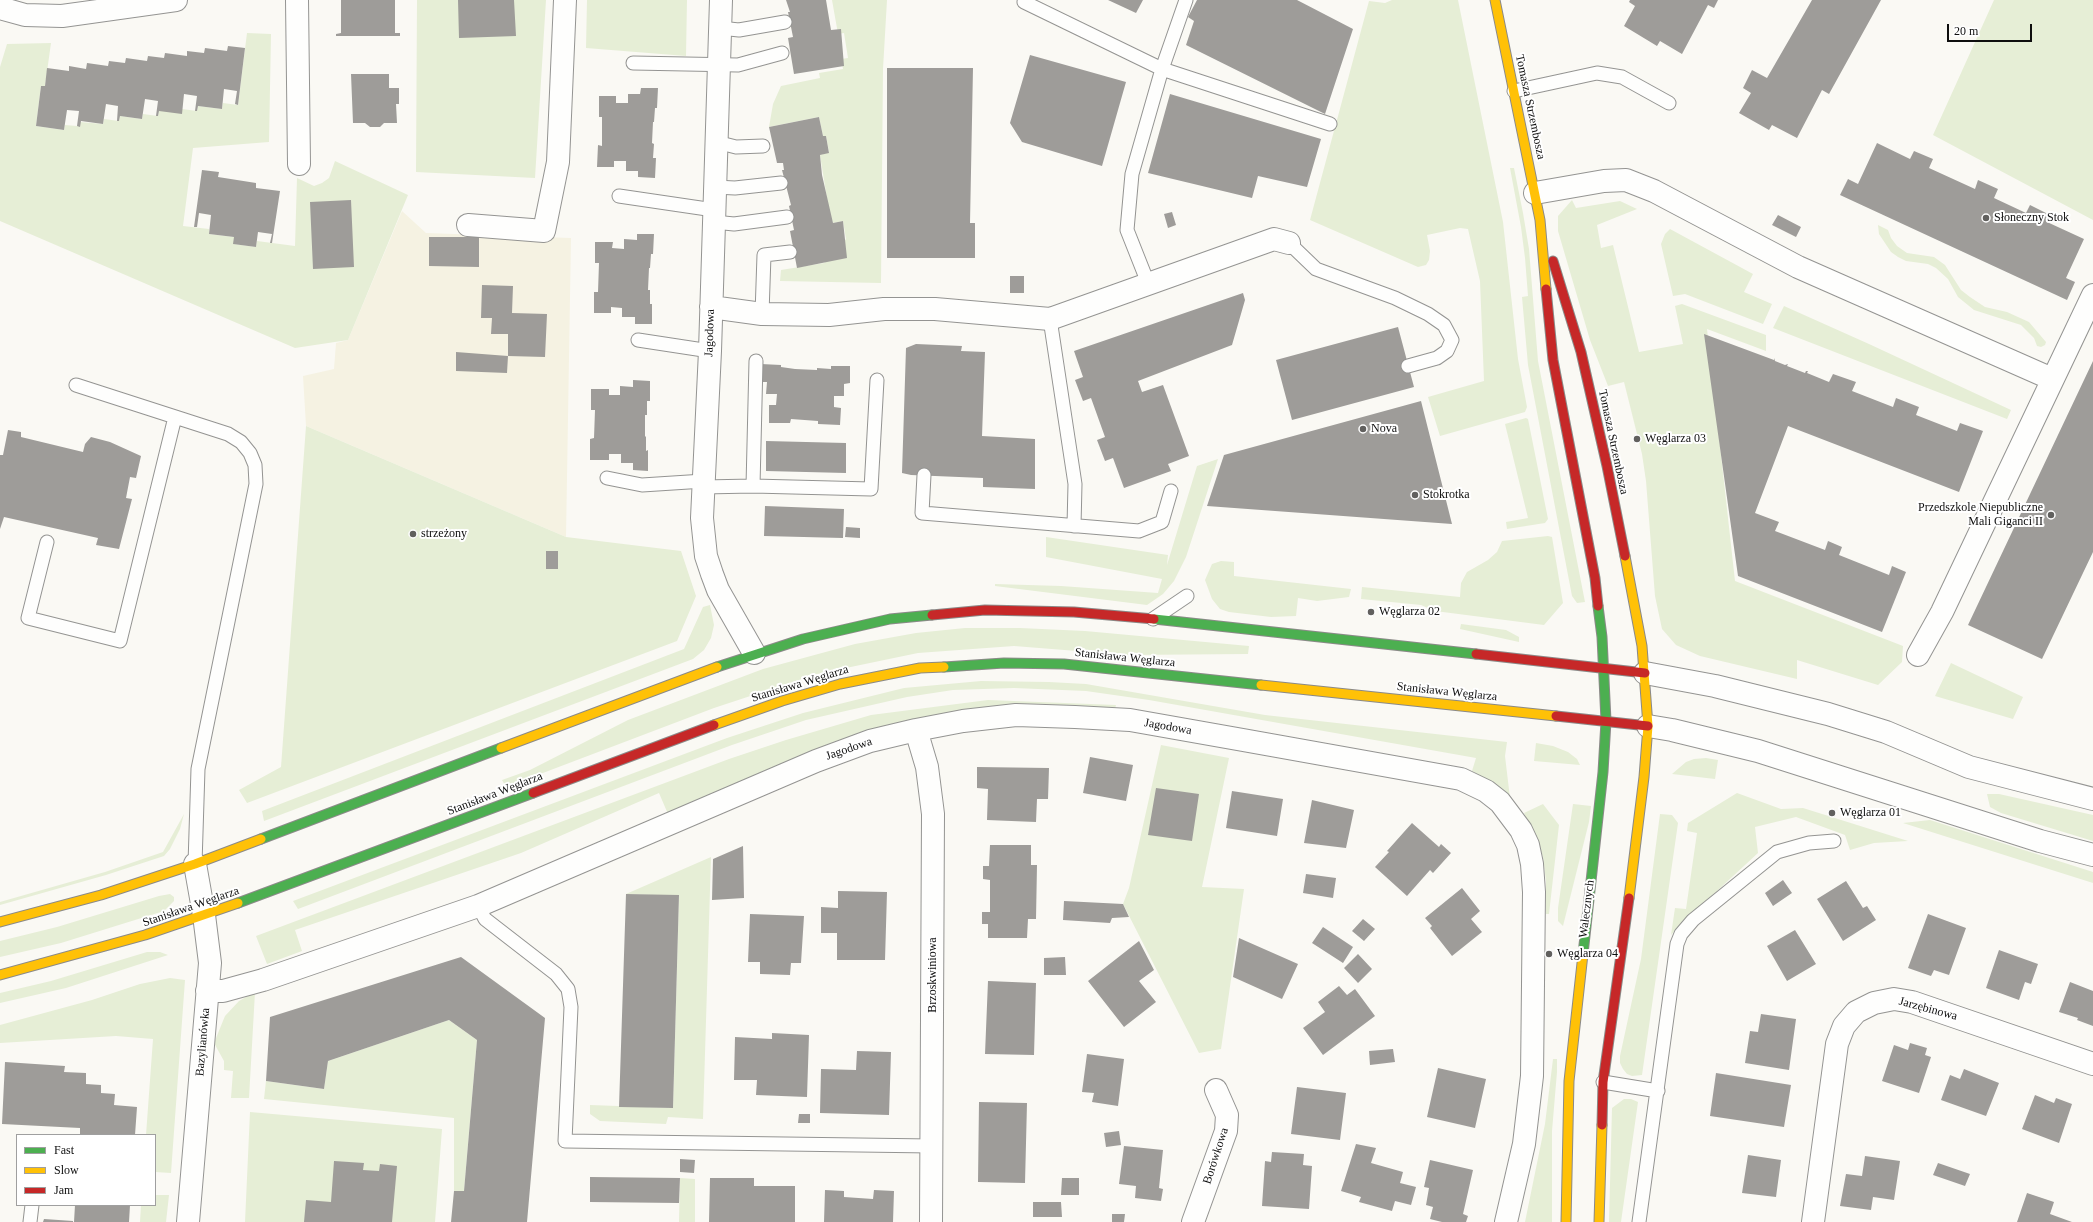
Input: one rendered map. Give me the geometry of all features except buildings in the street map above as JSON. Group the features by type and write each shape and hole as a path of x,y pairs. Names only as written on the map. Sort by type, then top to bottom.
{"street":[{"path":"0,8 25,15 62,16 176,0"},
{"path":"297,0 299,164"},
{"path":"468,225 544,232 558,162 565,0"},
{"name":"Jagodowa","path":"721,0 710,351 702,518 706,556 718,590 754,653"},
{"name":"Tomasza Strzembosza","path":"1495,0 1540,220 1552,360 1599,603 1603,668"},
{"path":"1535,193 1604,181 1626,180 1654,190 1798,267 2052,379"},
{"name":"Tomasza Strzembosza","path":"1540,220 1581,352 1592,399 1637,620 1645,673"},
{"path":"711,307 762,314 829,315 884,310 935,309 1050,319 1274,239 1289,243"},
{"path":"1918,655 1942,612 2093,295"},
{"path":"0,922 101,895 194,864 754,653 863,624 949,612 1013,610 1074,612 1153,619 1645,673 1715,686 1828,714 1886,732 1969,768 2093,799"},
{"name":"Stanisława Węglarza","path":"0,975 145,936 280,889 745,713 840,684 920,668 1004,663 1064,664 1648,726"},
{"name":"Walecznych","path":"1566,1222 1569,1081 1602,790 1606,721 1603,668"},
{"path":"1598,1222 1603,1082 1629,901 1644,777 1648,726 1645,673"},
{"name":"Jagodowa","path":"207,991 223,991 262,980 478,906 816,761 870,741 963,721 1016,715 1130,720 1461,779 1486,791 1510,814 1528,844 1532,864 1534,892 1532,1069 1524,1144 1506,1222"},
{"path":"1648,726 1672,730 1758,752 2040,841 2093,856"},
{"name":"Brzoskwiniowa","path":"916,730 927,766 933,814 931,1222"},
{"name":"Bazylianówka","path":"188,1222 210,963 204,915 194,864"},
{"name":"Jarzębinowa","path":"1813,1222 1837,1044 1844,1026 1856,1012 1874,1003 1894,1000 1912,1002 2093,1064"},
{"name":"Borówkowa","path":"1193,1222 1226,1131 1227,1115 1216,1090"}],"lane":[{"path":"1148,283 1127,230 1132,174 1162,69 1186,0"},
{"path":"1024,2 1162,69 1330,124"},
{"path":"720,28 738,30 785,22"},
{"path":"633,62 718,63 738,65 782,53"},
{"path":"1514,91 1597,73 1622,77 1669,103"},
{"path":"716,142 736,147 762,146"},
{"path":"715,187 735,188 781,183"},
{"path":"620,196 714,216 734,224 787,217"},
{"path":"1289,243 1316,269 1395,298 1428,314 1444,325 1452,340 1447,351 1437,358 1408,366"},
{"path":"762,314 764,255 790,252"},
{"path":"1050,319 1075,484 1074,526"},
{"path":"638,340 710,351"},
{"path":"753,486 756,361"},
{"path":"607,478 642,485 704,484 871,489 877,380"},
{"path":"76,385 228,434 241,442 250,453 255,465 256,484 198,769 194,864"},
{"path":"47,542 28,618 120,641 175,417"},
{"path":"924,475 922,513 1139,531 1162,522 1171,491"},
{"path":"1153,619 1187,596"},
{"path":"1639,1222 1677,944 1681,934 1693,920 1777,852 1809,843 1834,841"},
{"path":"478,906 485,919 556,974 568,989 571,1008 564,1141 932,1146"},
{"path":"1603,1082 1658,1091"},
{"path":"30,1222 32,1206"}],"shaded area":[{"path":"402,211 426,233 571,238 566,537 306,426 303,376 334,369 336,343 348,340"}],"green space":[{"path":"417,0 546,0 535,178 416,172"},
{"path":"587,0 687,0 686,56 586,48"},
{"path":"832,0 887,0 883,69 881,283 780,281 781,270 824,263 846,239 843,221 833,223 829,211 820,155 829,152 826,136 823,136 819,117 769,127 773,104 781,86 820,78 819,73 843,69 841,59 848,58 844,33 838,34"},
{"path":"1392,0 1458,0 1503,222 1518,359 1527,407 1525,412 1440,436 1428,397 1484,381 1480,281 1468,229 1460,228 1427,235 1430,251 1429,260 1426,265 1418,267 1310,220 1369,1 1385,3"},
{"path":"1994,0 2093,0 2093,220 1933,135"},
{"path":"247,33 271,34 269,142 193,148 183,226 209,229 209,234 234,237 234,244 256,247 257,241 295,246 297,178 314,186 322,183 329,178 335,161 408,195 348,340 295,348 0,221 0,67 7,44 51,43 45,86 41,86 36,126 64,130 65,125 77,126 80,122 103,124 104,119 119,121 120,116 142,119 143,114 158,116 159,111 182,109 197,111 198,106 222,109 223,103 238,105"},
{"path":"1510,168 1514,168 1529,249 1538,361 1585,602 1577,603 1572,596 1528,365 1522,297 1528,296 1525,258"},
{"path":"1572,200 1576,208 1620,201 1637,209 1597,225 1601,248 1613,245 1639,352 1683,344 1675,306 1682,304 1766,335 1766,351 1707,329 1735,581 1903,646 1902,662 1878,685 1797,660 1797,679 1700,656 1676,645 1662,629 1655,596 1646,481 1642,454 1624,382 1608,386 1590,340 1558,231 1558,216"},
{"path":"1878,225 1888,230 1891,238 1897,246 1907,253 1934,257 1945,265 1961,290 1985,307 2007,312 2029,322 2046,342 2045,345 2041,347 2037,346 2034,338 2021,325 1974,310 1958,297 1948,279 1936,268 1928,264 1906,261 1891,252 1879,234"},
{"path":"1670,229 1753,274 1744,292 1772,304 1763,324 1685,294 1673,296 1661,244 1665,234"},
{"path":"1784,306 2011,410 2007,419 1773,328"},
{"path":"1526,418 1528,419 1548,519 1545,523 1507,529 1506,522 1528,518 1505,424"},
{"path":"306,426 566,537 681,551 696,596 677,641 247,803 239,790 281,767"},
{"path":"1218,459 1186,557 1174,581 1163,594 1147,605 995,586 995,584 1061,586 1158,593 1162,579 1046,557 1046,537 1168,555 1167,565 1197,466"},
{"path":"1548,536 1552,537 1563,603 1544,625 1435,611 1421,605 1361,599 1362,587 1460,597 1461,583 1467,572 1488,560 1497,552 1502,541"},
{"path":"1221,561 1234,562 1234,576 1351,589 1349,597 1317,601 1298,598 1296,616 1271,617 1229,612 1220,609 1212,599 1205,580 1212,564"},
{"path":"710,605 714,625 711,638 704,650 693,659 264,821 262,811 684,649 703,607"},
{"path":"1461,624 1506,630 1519,637 1519,642 1460,629"},
{"path":"965,628 1020,628 1085,631 1249,646 1248,654 1127,655 1014,646 918,653 817,674 714,708 506,787 502,780 530,770 628,720 763,669 855,644 916,633"},
{"path":"1951,663 2023,697 2013,719 1935,696"},
{"path":"981,681 1086,684 1265,715 1507,742 1505,756 1510,798 1492,783 1472,771 1476,758 1149,700 1086,691 1014,688 953,690 907,697 806,720 732,745 298,909 293,901 727,738 803,713 904,688"},
{"path":"988,700 1116,705 1115,709 1021,707 668,814 659,793 521,853 295,930 302,951 267,964 256,936 729,759 786,740 871,715"},
{"path":"1536,743 1553,746 1568,752 1577,759 1580,765 1534,761"},
{"path":"1161,745 1229,758 1202,887 1244,889 1221,1049 1199,1053 1123,904 1129,888"},
{"path":"1706,758 1718,760 1715,779 1672,774 1686,762 1694,759"},
{"path":"1737,793 1781,809 1803,808 1908,841 1874,843 1850,850 1845,835 1796,817 1755,827 1758,853 1671,935 1675,908 1686,909 1697,833 1687,831 1688,823"},
{"path":"1987,794 1999,794 2093,815 2093,841 2001,813 1990,807"},
{"path":"1543,804 1559,825 1549,914 1546,914 1546,881 1543,857 1536,837 1524,813"},
{"path":"1573,804 1591,806 1589,822 1563,926 1558,921 1558,908"},
{"path":"184,814 180,829 170,849 164,856 106,875 0,905 0,902 105,872 163,852"},
{"path":"1660,814 1672,815 1678,823 1642,1075 1632,1076 1627,1074 1623,1069 1620,1063 1620,1056 1641,959"},
{"path":"1930,820 2093,872 2093,883 1903,823"},
{"path":"711,857 703,1119 668,1117 666,1124 600,1121 590,1114 590,1105 673,1108 679,896 626,894"},
{"path":"170,894 174,897 174,901 164,911 61,943 0,957 0,941 57,927"},
{"path":"147,952 160,952 168,955 66,988 0,1003 0,993 51,981"},
{"path":"170,978 185,980 171,1173 156,1172 156,1134 146,1134 153,1039 116,1036 0,1043 0,1025 92,1000 140,984"},
{"path":"255,992 249,1098 231,1098 233,1071 224,1070 224,1061 214,1043 225,1016 239,1001"},
{"path":"449,1020 477,1040 464,1191 454,1191 454,1118 264,1099 266,1081 324,1089 328,1061"},
{"path":"1553,1059 1557,1059 1557,1072 1552,1131 1552,1222 1525,1222 1545,1124"},
{"path":"1624,1099 1631,1099 1638,1102 1621,1222 1609,1222 1612,1108"},
{"path":"250,1112 442,1129 435,1222 245,1222"},
{"path":"680,1178 695,1179 695,1222 679,1222"},
{"path":"156,1195 169,1195 166,1222 140,1222 141,1206 156,1206"}],"traffic: fast":[{"path":"1583,954 1603,772 1606,721 1602,637 1598,606"},
{"path":"717,667 803,639 890,619 932,615"},
{"path":"1154,619 1476,654"},
{"path":"944,667 1004,663 1064,664 1261,685"},
{"path":"261,839 501,748"},
{"path":"238,903 533,793"}],"traffic: slow":[{"path":"1495,0 1540,220 1546,289"},
{"path":"1625,556 1642,646 1648,726 1644,777 1629,898"},
{"path":"501,748 717,667"},
{"path":"714,725 782,701 840,684 920,668 944,667"},
{"path":"1261,685 1556,716"},
{"path":"0,922 101,895 195,864 261,839"},
{"path":"0,975 145,935 238,903"},
{"path":"1566,1222 1569,1081 1583,954"},
{"path":"1599,1222 1602,1125"}],"traffic: jam":[{"path":"1553,261 1581,352 1607,466 1625,556"},
{"path":"1546,289 1553,360 1595,578 1598,606"},
{"path":"932,615 985,610 1074,612 1154,619"},
{"path":"1476,654 1645,673"},
{"path":"1556,716 1648,726"},
{"path":"533,793 714,725"},
{"path":"1602,1125 1603,1082 1629,898"}],"place":[{"name":"Słoneczny Stok","path":"1986,218"},
{"name":"Nova","path":"1363,429"},
{"name":"Węglarza 03","path":"1637,439"},
{"name":"Stokrotka","path":"1415,495"},
{"name":"Przedszkole Niepubliczne Mali Giganci II","path":"2051,515"},
{"name":"strzeżony","path":"413,534"},
{"name":"Węglarza 02","path":"1371,612"},
{"name":"Węglarza 01","path":"1832,813"},
{"name":"Węglarza 04","path":"1549,954"}]}
